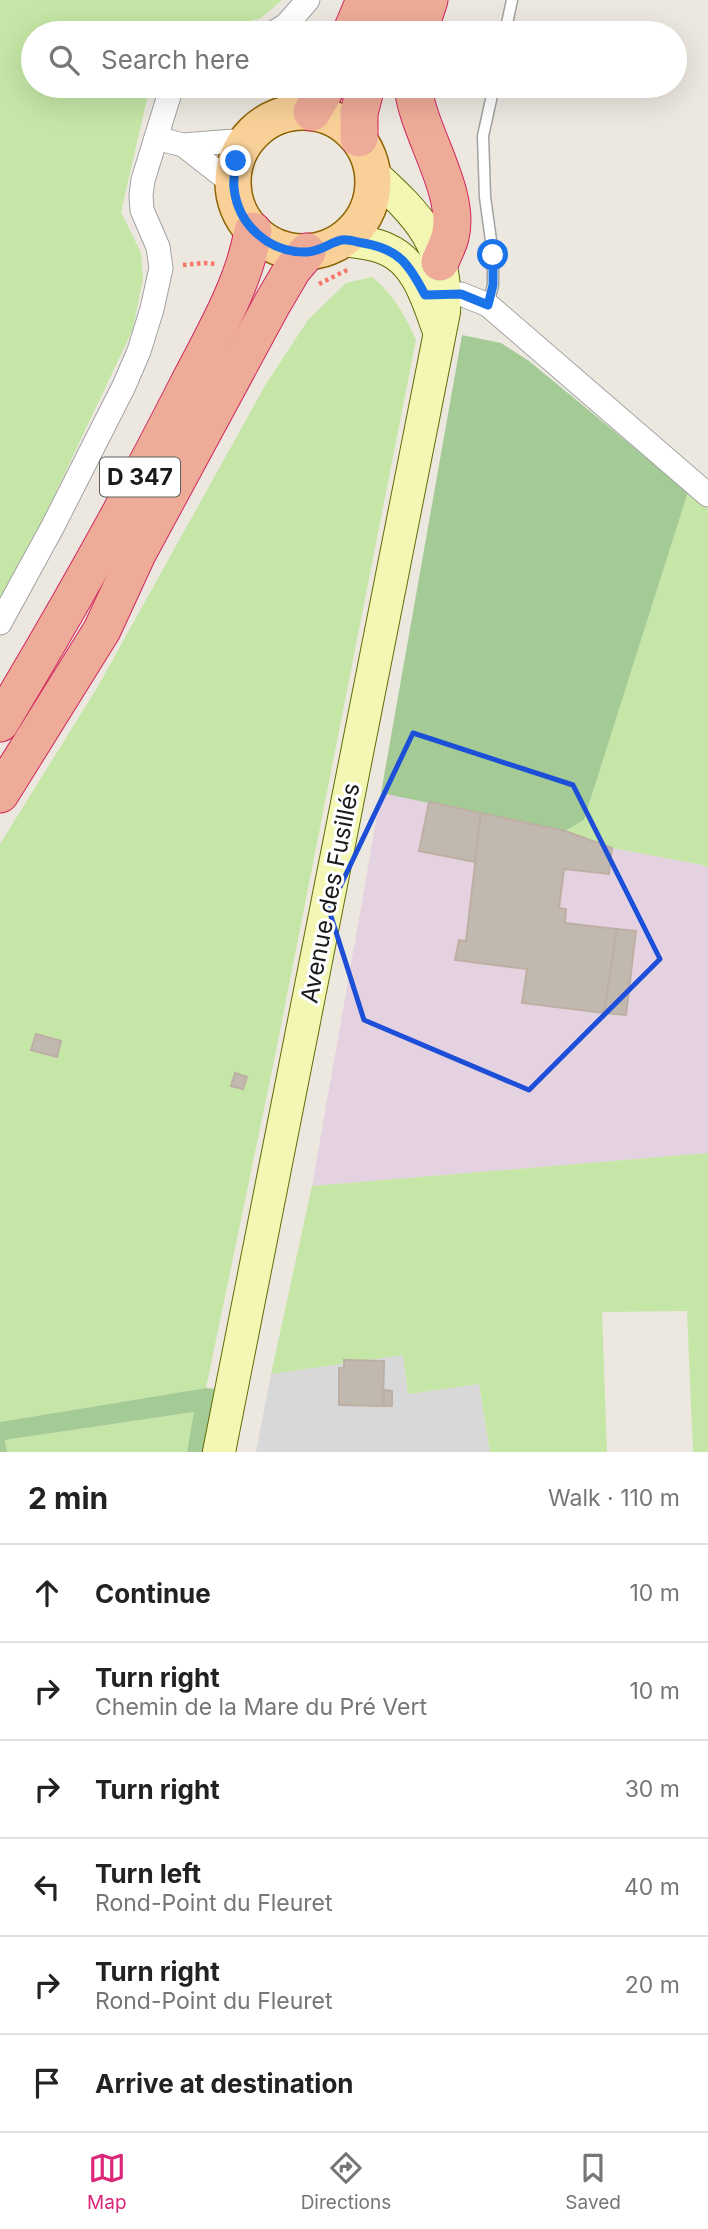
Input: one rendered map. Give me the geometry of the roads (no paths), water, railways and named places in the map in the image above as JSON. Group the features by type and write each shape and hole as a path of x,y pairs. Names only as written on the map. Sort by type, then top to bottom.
{"highway":[{"path":"356,21 365,0"},
{"path":"392,21 400,0"},
{"path":"422,21 429,0"},
{"path":"359,138 359,113 363,98"},
{"path":"415,98 418,113 448,195 450,236 437,283"},
{"name":"D 347","path":"0,723 70,604 162,436 245,268 253,231"},
{"name":"D 347","path":"0,794 102,630 137,554 281,288 307,252"}],"main road":[{"path":"320,99 330,117 346,125 359,138 369,155 373,174 371,199 361,222 342,240 326,248 307,252 287,250 269,243 253,231 236,201 233,184 236,161 247,140 265,123 320,99"},
{"path":"373,174 409,206 421,222 437,283"},
{"path":"342,240 387,249 401,258 414,273 437,283"},
{"name":"Avenue des Fusillés","path":"219,1452 440,334 437,283"}],"street":[{"path":"290,21 308,0"},
{"path":"0,622 53,526 139,351 161,268 158,247 142,210 141,195 143,180 168,98"},
{"path":"156,138 183,145 247,140"},
{"path":"183,145 233,184"},
{"path":"437,283 488,305 708,495"}],"lane":[{"path":"508,21 512,0"},
{"path":"488,305 493,285 493,255 485,197 483,136 491,98"}]}
